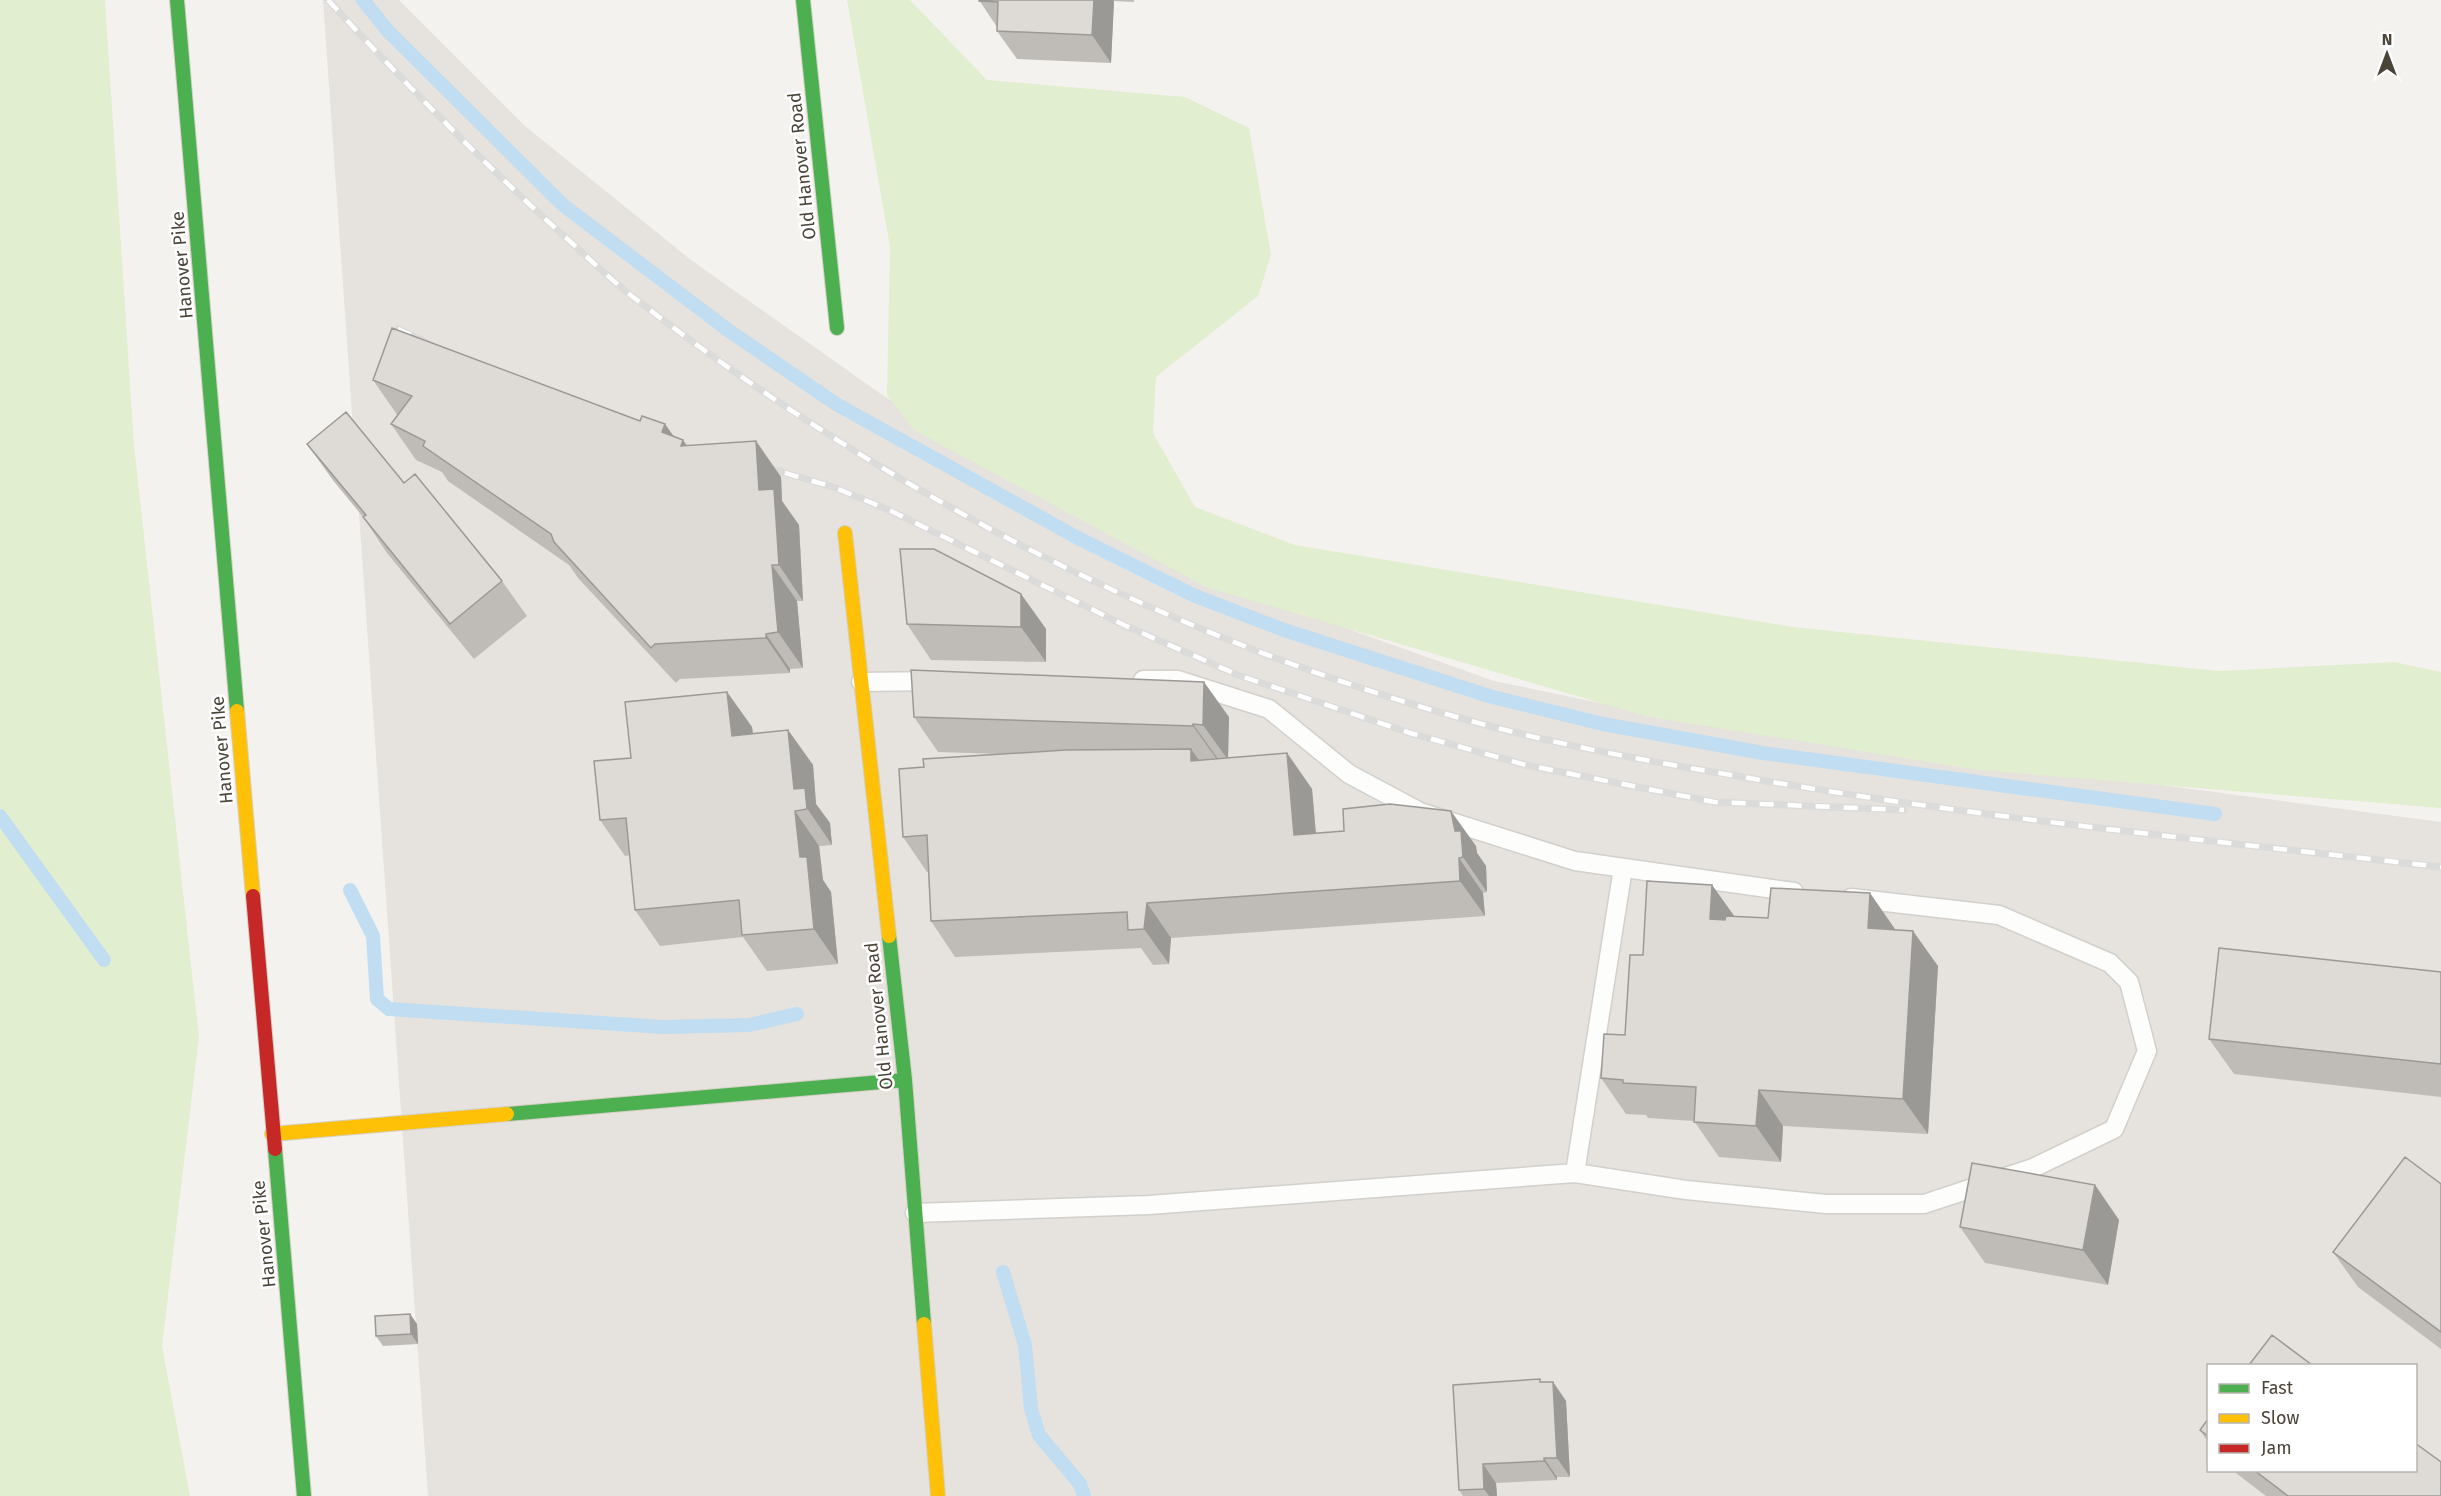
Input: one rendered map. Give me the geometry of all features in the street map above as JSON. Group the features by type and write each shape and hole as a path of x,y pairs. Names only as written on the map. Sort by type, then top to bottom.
{"main road":[{"name":"Hanover Pike","path":"177,0 304,1496"},
{"name":"Old Hanover Road","path":"803,0 837,328"},
{"name":"Old Hanover Road","path":"844,533 904,1080 938,1496"},
{"path":"272,1134 904,1080"}],"lane":[{"path":"915,1213 1149,1205 1575,1173 1686,1190 1826,1204 1924,1204 2033,1168 2114,1128 2147,1051 2129,982 2110,963 1999,915 1822,895 1575,861 1420,812 1349,774 1269,709 1178,680 1131,680"},
{"path":"861,682 955,681"},
{"path":"1575,1173 1623,867"}],"shaded area":[{"path":"323,0 399,0 525,126 691,260 881,394 1041,498 1273,602 1494,681 1702,724 2441,822 2441,1496 428,1496"}],"green space":[{"path":"0,0 105,0 134,445 199,1037 162,1346 190,1496 0,1496"},
{"path":"847,0 910,0 987,80 1185,97 1249,128 1271,255 1258,296 1156,377 1153,433 1195,507 1295,545 1793,627 2219,671 2394,662 2441,672 2441,808 1978,770 1645,716 1206,587 914,430 887,395 890,247"}],"building":[{"path":"979,0 1094,0 1092,35 997,31 998,2"},
{"path":"392,328 640,421 642,416 665,424 662,432 683,440 681,446 756,441 759,490 774,489 779,565 772,565 778,632 766,634 766,638 655,644 651,648 554,542 551,534 423,446 425,441 391,424 412,396 373,380"},
{"path":"346,412 404,483 415,474 502,581 450,624 363,517 366,515 307,444"},
{"path":"900,549 934,549 1021,594 1021,627 907,624"},
{"path":"911,670 1204,682 1203,725 914,717"},
{"path":"727,692 732,736 788,730 794,789 805,788 807,809 795,811 800,857 807,857 814,929 742,935 739,900 635,910 626,818 600,820 594,761 631,758 625,702"},
{"path":"1191,749 1191,761 1287,753 1294,835 1344,831 1343,809 1390,804 1451,811 1455,831 1461,831 1463,857 1459,858 1460,881 1147,903 1144,929 1128,930 1127,912 931,921 927,835 903,837 899,769 924,767 923,759 1066,750"},
{"path":"1647,881 1712,885 1710,919 1725,920 1726,916 1768,918 1771,888 1870,893 1868,928 1913,931 1903,1099 1759,1090 1756,1126 1694,1122 1696,1087 1623,1083 1623,1080 1601,1078 1604,1034 1625,1035 1630,955 1643,955"},
{"path":"2219,948 2441,972 2441,1064 2209,1039"},
{"path":"2405,1157 2441,1184 2441,1332 2333,1252"},
{"path":"1972,1163 2095,1185 2083,1250 1960,1227"},
{"path":"410,1314 411,1334 376,1336 375,1316"},
{"path":"2272,1335 2311,1364 2250,1364"},
{"path":"1540,1379 1540,1382 1553,1382 1557,1458 1544,1458 1544,1461 1483,1464 1484,1489 1459,1490 1453,1385"},
{"path":"2207,1420 2207,1435 2200,1430"},
{"path":"2417,1444 2441,1462 2441,1496 2288,1496 2257,1472 2417,1472"}],"waterway":[{"path":"363,0 388,31 563,205 728,330 836,404 1078,538 1193,595 1284,630 1489,696 1603,724 1763,753 2215,814"},
{"path":"0,816 104,960"},
{"path":"350,890 373,936 377,999 389,1009 663,1027 749,1025 797,1014"},
{"path":"1003,1272 1025,1345 1031,1409 1039,1435 1080,1484 1084,1496"}],"railway":[{"path":"328,0 438,115 602,271 633,297 728,367 826,433 927,494 1031,550 1137,601 1246,647 1358,687 1471,721 1537,738 1637,758 1825,791 2000,816 2441,867"},
{"path":"398,329 424,341"},
{"path":"758,465 833,487 887,509 1126,626 1238,675 1410,733 1526,765 1714,802 1904,810"}],"traffic: fast":[{"path":"177,0 237,711"},
{"path":"803,0 837,328"},
{"path":"889,936 905,1080 924,1324"},
{"path":"507,1114 905,1080"},
{"path":"275,1149 304,1496"}],"traffic: slow":[{"path":"845,533 889,936"},
{"path":"237,711 253,896"},
{"path":"272,1134 507,1114"},
{"path":"924,1324 938,1496"}],"traffic: jam":[{"path":"253,896 275,1149"}]}
